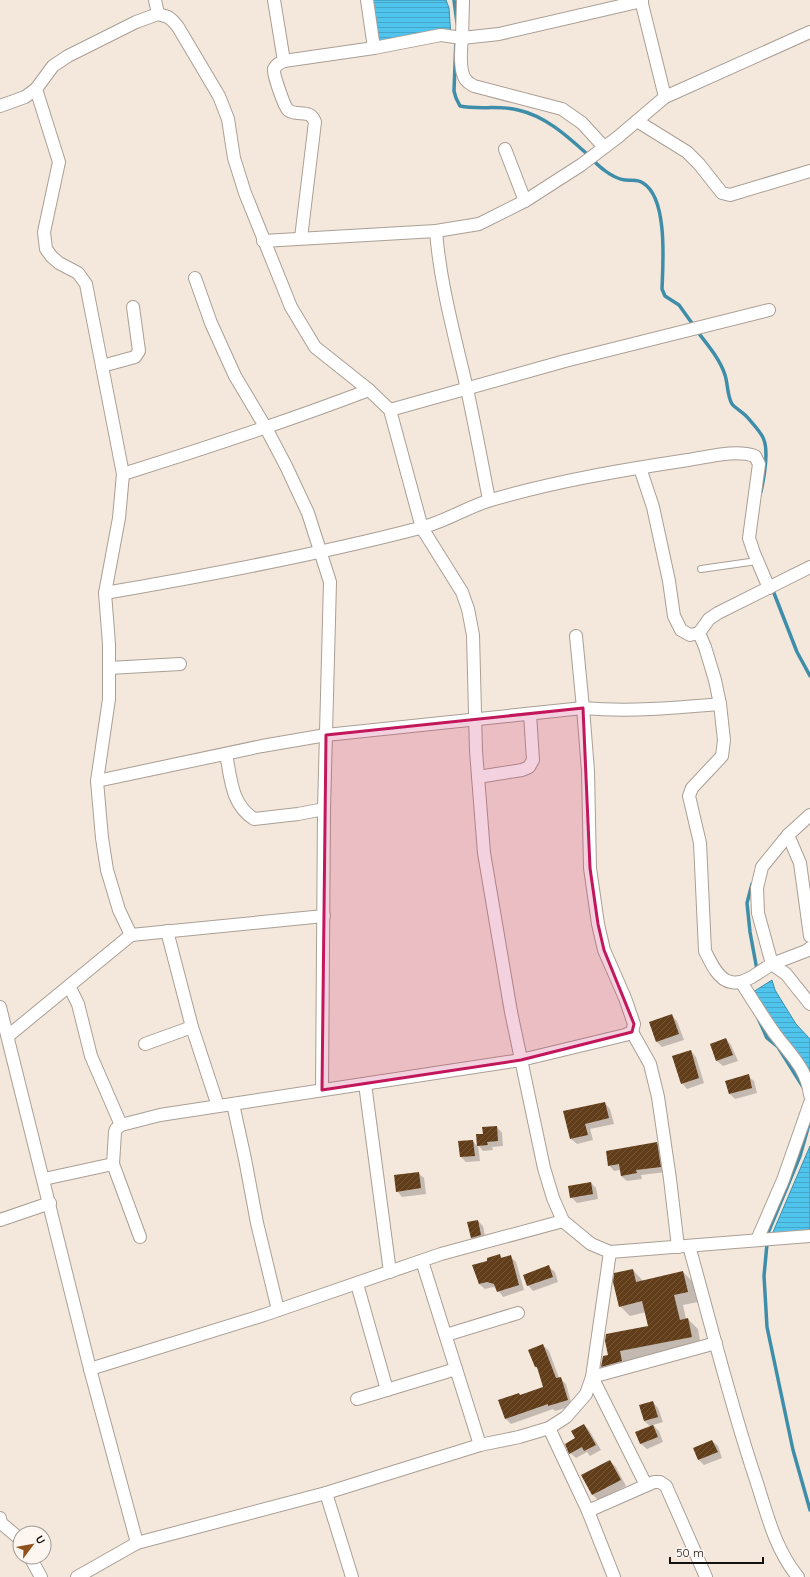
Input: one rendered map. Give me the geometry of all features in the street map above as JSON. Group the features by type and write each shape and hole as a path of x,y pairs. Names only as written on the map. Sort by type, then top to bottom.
{"street":[{"path":"155,0 158,14"},
{"path":"274,0 284,61"},
{"path":"367,0 374,48"},
{"path":"463,0 462,68 467,82 474,86 562,109 582,123 596,154"},
{"path":"301,238 315,122 314,118 308,113 292,112 286,106 274,75 274,69 277,64 284,61 374,48 441,35 462,38 499,34 641,1 665,97"},
{"path":"0,106 25,97 36,89 53,66 68,56 136,22 158,14 168,17 178,27 219,96 228,119 234,158 245,193 290,307 315,348 369,390 390,410 422,528 462,592 468,609 473,635 475,720 484,853 521,1060 544,1168 553,1198 563,1221 591,1244 610,1252 810,1236"},
{"path":"263,241 436,231 479,224 525,201 596,154 665,97 810,32"},
{"path":"36,89 59,162 44,232 46,249 59,263 78,273 86,284 123,474 119,518 105,593 109,644 109,699 97,781 102,838 107,870 119,910 131,935"},
{"path":"637,121 687,152 725,195 730,195 810,171"},
{"path":"505,149 525,201"},
{"path":"436,231 438,253 451,321 467,389 489,500"},
{"path":"195,278 211,322 235,376 266,428 308,513 330,582 324,809 322,1090"},
{"path":"102,366 135,357 138,354 139,351 133,307"},
{"path":"390,410 565,362 769,310"},
{"path":"123,474 266,428 369,390"},
{"path":"105,593 247,568 422,528 489,500 520,492 640,468 729,454 747,454 754,456 759,466 749,538 767,589"},
{"path":"640,468 653,507 669,581 674,616 681,630 690,635 699,633 709,619 718,613 810,567"},
{"path":"699,633 713,674 720,704 724,740 724,751 719,759 692,788 689,796 700,843 705,950 710,962 719,974 730,982 741,982 772,964 806,951 810,948"},
{"path":"576,636 588,771 590,868 598,924 604,950 634,1024 632,1032 650,1064 658,1097 670,1179 684,1246 716,1343 741,1437 775,1538 787,1564 798,1577"},
{"path":"109,668 180,664"},
{"path":"97,781 326,735 583,708 613,711 664,709 720,704"},
{"path":"478,777 522,770 529,767 533,760 530,714"},
{"path":"226,754 235,797 239,806 254,820 324,809"},
{"path":"810,815 788,835 762,866 757,888 758,913 772,964 786,974 810,1004"},
{"path":"788,835 800,863 810,936"},
{"path":"8,1036 131,935 324,916"},
{"path":"167,932 192,1027 218,1106"},
{"path":"741,982 775,1034 801,1066 809,1087 810,1095"},
{"path":"69,986 78,1004 91,1056 121,1125"},
{"path":"0,1008 50,1203 90,1369 137,1543"},
{"path":"145,1044 192,1027"},
{"path":"140,1237 113,1164 115,1132 121,1125 160,1115 521,1060 632,1032"},
{"path":"366,1084 390,1272"},
{"path":"233,1104 257,1223 278,1310"},
{"path":"757,1240 783,1180 810,1104"},
{"path":"44,1180 113,1164"},
{"path":"0,1220 50,1203"},
{"path":"90,1369 278,1310 357,1284 440,1254 563,1221"},
{"path":"77,1577 137,1543 326,1493 480,1445 519,1437 549,1428 566,1417 580,1401 586,1394 592,1378 610,1252"},
{"path":"422,1261 480,1445"},
{"path":"357,1284 387,1390"},
{"path":"446,1335 518,1314"},
{"path":"592,1378 716,1343"},
{"path":"357,1400 456,1369"},
{"path":"592,1378 646,1485"},
{"path":"549,1428 588,1511 614,1577"},
{"path":"588,1511 646,1485 654,1482 660,1482 666,1486 706,1577"},
{"path":"326,1493 352,1577"},
{"path":"0,1518 1,1523 12,1532"},
{"path":"101,1564 102,1577"},
{"path":"34,1565 41,1577"}],"lane":[{"path":"701,569 757,561"}],"highlighted area":[{"path":"583,708 590,868 598,924 604,950 634,1024 632,1032 521,1060 322,1090 326,735"}],"water":[{"path":"371,0 446,0 449,8 451,37 377,47"},
{"path":"772,980 775,990 796,1024 810,1039 810,1087 753,992"},
{"path":"810,1146 810,1236 770,1239"}],"building":[{"path":"672,1014 679,1034 656,1042 649,1022"},
{"path":"726,1038 733,1055 716,1061 710,1044"},
{"path":"691,1050 699,1078 681,1084 672,1056"},
{"path":"749,1074 752,1088 729,1094 725,1081"},
{"path":"605,1102 609,1118 585,1124 588,1135 570,1139 563,1111"},
{"path":"497,1126 498,1141 487,1142 488,1145 477,1146 476,1134 483,1134 482,1127"},
{"path":"473,1140 475,1156 460,1157 458,1141"},
{"path":"657,1142 661,1167 636,1170 637,1173 621,1176 619,1164 608,1166 606,1151"},
{"path":"419,1172 421,1188 396,1192 394,1175"},
{"path":"591,1182 593,1194 570,1198 568,1186"},
{"path":"478,1220 481,1235 471,1238 467,1222"},
{"path":"500,1254 501,1258 511,1255 519,1285 497,1292 494,1284 487,1282 479,1284 472,1265 487,1261 487,1258"},
{"path":"549,1265 553,1277 527,1286 523,1275"},
{"path":"633,1269 636,1282 683,1271 688,1292 674,1295 680,1320 688,1318 692,1337 620,1351 622,1361 601,1367 603,1356 608,1355 605,1341 606,1334 648,1326 642,1301 619,1307 613,1282 614,1273"},
{"path":"543,1344 556,1378 561,1377 568,1400 548,1406 548,1404 505,1419 498,1400 519,1393 520,1395 543,1387 537,1367 535,1367 528,1350"},
{"path":"653,1401 658,1417 644,1421 639,1405"},
{"path":"584,1424 596,1445 584,1451 582,1447 569,1454 565,1444 575,1438 571,1431"},
{"path":"653,1425 658,1437 640,1444 635,1432"},
{"path":"712,1440 718,1452 698,1460 693,1448"},
{"path":"610,1460 621,1480 592,1495 581,1475"}],"waterway":[{"path":"454,0 457,23"},
{"path":"456,39 454,91 460,106 518,110 546,121 563,133 599,166 609,173 620,179 641,182 651,191 657,202 662,232 662,289 665,296 679,305 694,326"},
{"path":"697,331 713,352 723,369 732,404 746,416 763,437 766,459 761,492"},
{"path":"772,588 797,652 810,676"},
{"path":"752,884 747,903 750,932 757,970"},
{"path":"758,1018 767,1038 778,1047 803,1087"},
{"path":"810,1121 800,1156 768,1233 764,1276 767,1327 793,1450 810,1510"}]}
